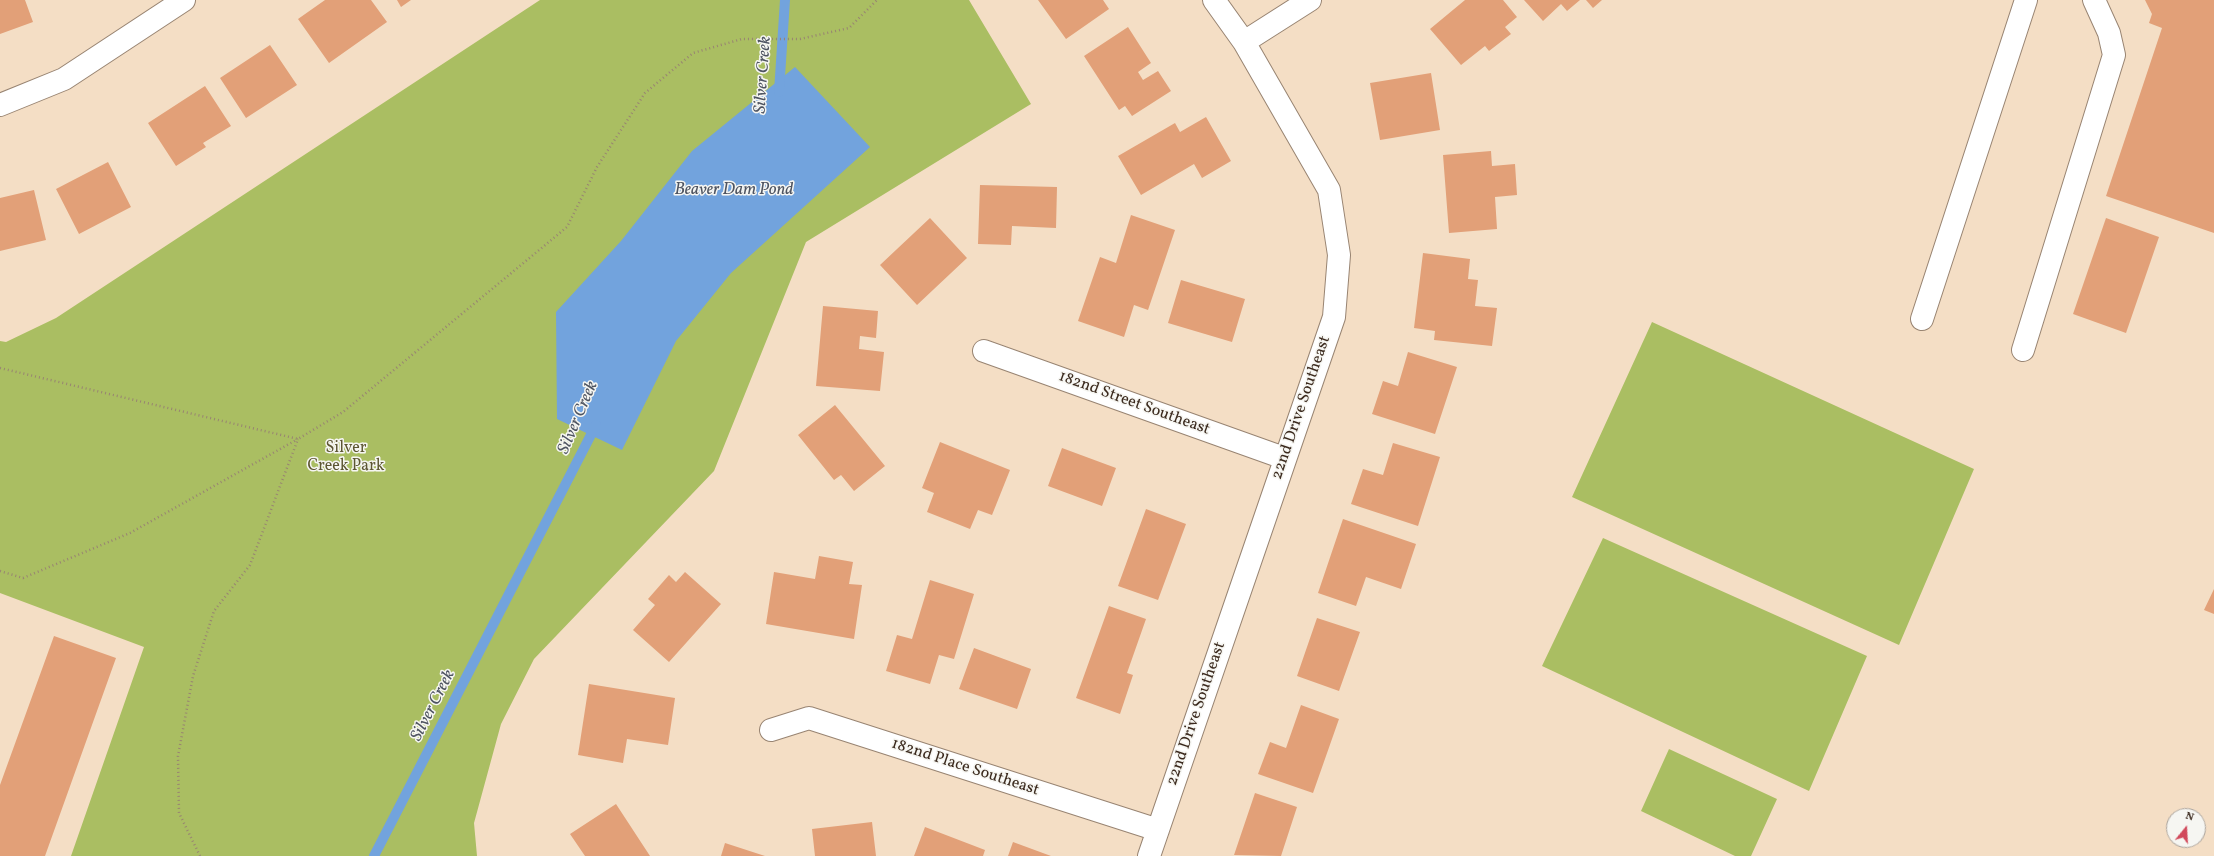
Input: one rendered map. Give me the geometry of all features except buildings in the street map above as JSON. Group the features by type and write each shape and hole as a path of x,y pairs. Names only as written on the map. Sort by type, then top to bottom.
{"street":[{"path":"0,105 64,79 184,0"},
{"name":"22nd Drive Southeast","path":"1149,856 1284,458 1334,317 1339,255 1329,190 1244,42 1214,0"},
{"path":"1244,42 1310,0"},
{"path":"1922,319 2026,0"},
{"path":"2023,350 2114,55 2109,32 2094,0"},
{"name":"182nd Street Southeast","path":"984,351 1284,458"},
{"name":"182nd Place Southeast","path":"771,730 810,718 1158,830"}],"path":[{"path":"0,571 23,578 130,533 298,439 343,412 567,227 597,167 644,93 693,53 742,39 800,39 849,28 877,0"},
{"path":"0,368 298,439"},
{"path":"200,856 180,812 178,756 193,676 214,611 250,565 298,439"}],"green space":[{"name":"Silver Creek Park","path":"540,0 969,0 1031,104 806,242 714,471 534,659 501,724 474,823 477,856 71,856 144,647 0,593 0,341 6,342 56,318"},
{"path":"1652,322 1974,469 1899,645 1572,497"},
{"path":"1603,538 1867,656 1809,791 1542,666"},
{"path":"1669,749 1777,799 1751,856 1735,856 1641,811"}],"water":[{"name":"Beaver Dam Pond","path":"795,67 870,147 731,273 676,341 622,450 557,419 556,312 621,241 692,151"}],"waterway":[{"name":"Silver Creek","path":"779,92 785,0"},
{"name":"Silver Creek","path":"374,856 596,425"}]}
